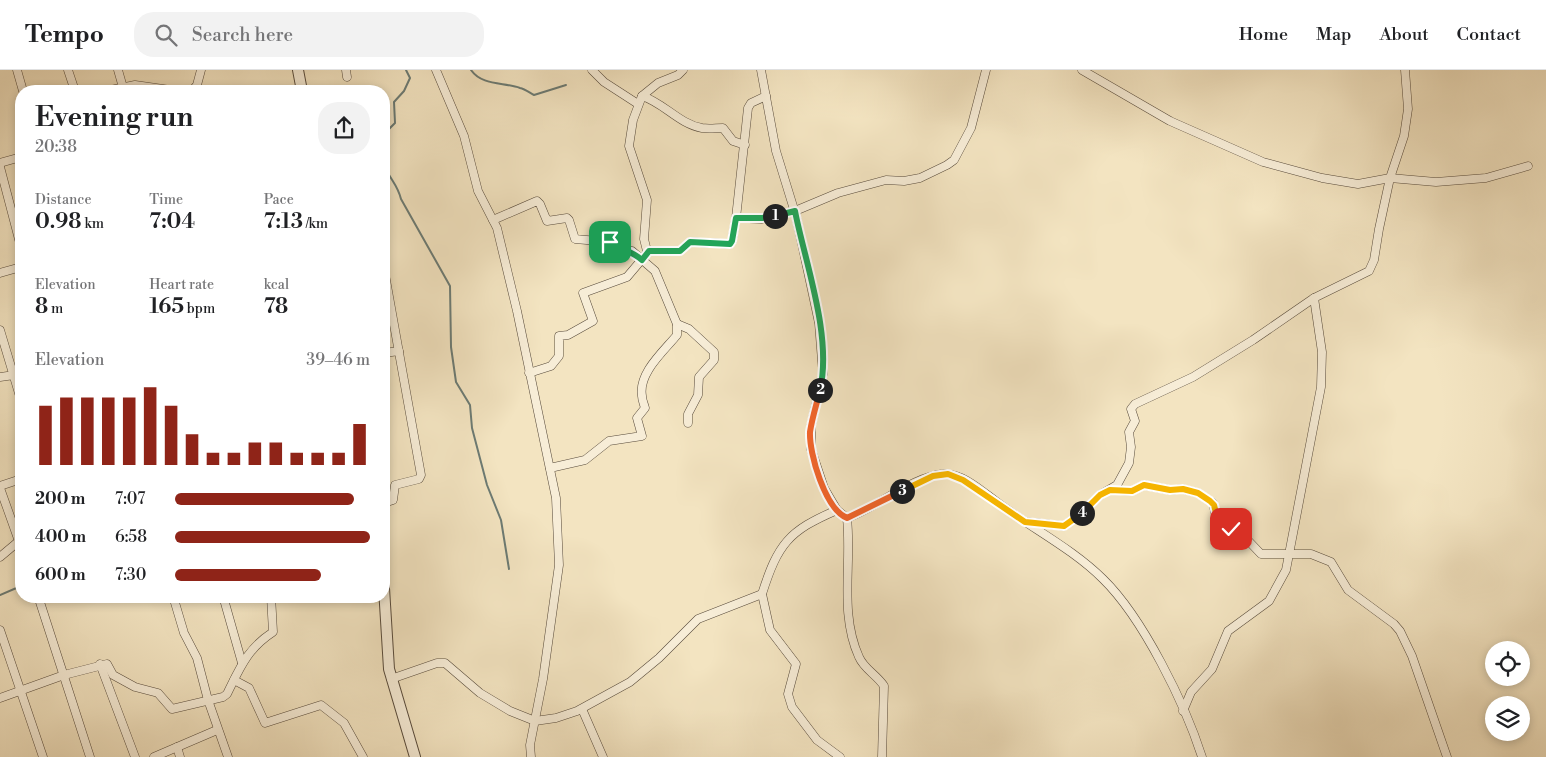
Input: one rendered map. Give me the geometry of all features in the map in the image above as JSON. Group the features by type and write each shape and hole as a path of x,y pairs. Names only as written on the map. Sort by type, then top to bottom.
{"street":[{"path":"17,70 21,85"},
{"path":"68,70 73,85"},
{"path":"118,70 122,85"},
{"path":"197,85 201,70"},
{"path":"298,70 301,85"},
{"path":"436,70 464,136 478,191 493,220 517,311 528,373 556,498 559,565 543,679 530,745 531,757"},
{"path":"592,70 604,82 638,104"},
{"path":"528,373 551,366 559,356 559,336 568,335 593,321 583,293 625,279 642,260 647,251 644,239 647,200 629,146 633,120 642,96 658,83 678,76 684,70"},
{"path":"761,70 777,158 795,211 819,323 824,368 811,426 811,449 821,482 837,510 847,518 850,546 846,597 848,619 860,659 884,686 882,757"},
{"path":"736,218 762,218 795,211 838,193 870,184 886,180 904,181 920,178 951,162 971,128 986,70"},
{"path":"1082,70 1163,117 1274,166 1358,184 1390,178 1436,182 1486,178 1528,166"},
{"path":"1025,522 1064,526 1084,511 1100,495 1117,485 1128,465 1132,447 1129,432 1135,420 1132,407 1193,377 1253,340 1314,298 1361,276 1372,266 1390,178 1404,136 1408,109 1405,70"},
{"path":"642,96 658,102 692,125 704,129 723,128 733,141 745,145"},
{"path":"647,251 680,251 690,242 730,244 736,218 749,105 766,96"},
{"path":"0,162 15,158"},
{"path":"0,167 15,224"},
{"path":"493,220 537,201 547,221 567,218 575,239 610,242 621,250 630,250 657,275 677,324 677,335 648,369 643,384 641,395 645,408 637,418 642,436 609,441 585,460 550,468"},
{"path":"0,273 15,269"},
{"path":"1183,711 1191,692 1212,669 1228,631 1261,609 1276,592 1282,581 1289,555 1321,387 1322,352 1314,298"},
{"path":"390,302 421,475 419,478 395,485 393,500 390,501"},
{"path":"677,324 689,329 714,352 714,360 699,377 698,395 688,414 688,423"},
{"path":"0,330 15,367"},
{"path":"390,353 399,351"},
{"path":"0,377 15,374"},
{"path":"847,518 915,483 942,474 963,480 1105,580 1143,633 1183,711 1202,757"},
{"path":"15,481 0,487 15,530"},
{"path":"1110,490 1132,491 1144,485 1195,492 1213,503 1215,512 1223,522 1231,529 1240,532 1259,552 1289,555 1312,554 1331,562 1345,586 1400,632 1418,671 1447,757"},
{"path":"837,510 813,521 785,543 772,562 762,594 770,630 796,664 788,694 792,707 817,740 840,757"},
{"path":"0,557 15,547"},
{"path":"391,679 436,664 445,663 480,693 510,711 534,720 556,718 582,709 632,681 659,658 698,619 762,594"},
{"path":"40,603 90,757"},
{"path":"175,603 184,633 197,658 217,730 228,757"},
{"path":"225,603 242,663"},
{"path":"0,698 100,664 108,665 113,675 135,686 158,693 172,709 226,696 242,663 257,643 273,632 271,603"},
{"path":"385,603 391,679 415,757"},
{"path":"0,630 43,757"},
{"path":"100,664 135,757"},
{"path":"234,680 249,688 265,723 321,705 344,723 363,757"},
{"path":"582,709 603,757"},
{"path":"154,757 217,730"},
{"path":"177,748 180,757"}],"waterway":[{"path":"390,128 395,123 394,102 404,91 410,78 406,70"},
{"path":"471,70 481,79 514,86 534,95 566,85"},
{"path":"390,177 450,286 451,347 456,382 470,405 472,428 487,485 501,520 509,569"},
{"path":"0,595 15,589"}],"route":[{"path":"610,242 623,251 630,250 642,260 647,251 680,251 690,242 730,244 736,218 762,218 795,211 819,323 824,368 810,432 811,449 821,482 843,517 854,516 915,483 933,476 948,474 963,480 1025,522 1064,526 1084,511 1102,493 1110,490 1132,491 1144,485 1170,490 1183,489 1198,493 1213,503 1215,512 1231,529"}]}
